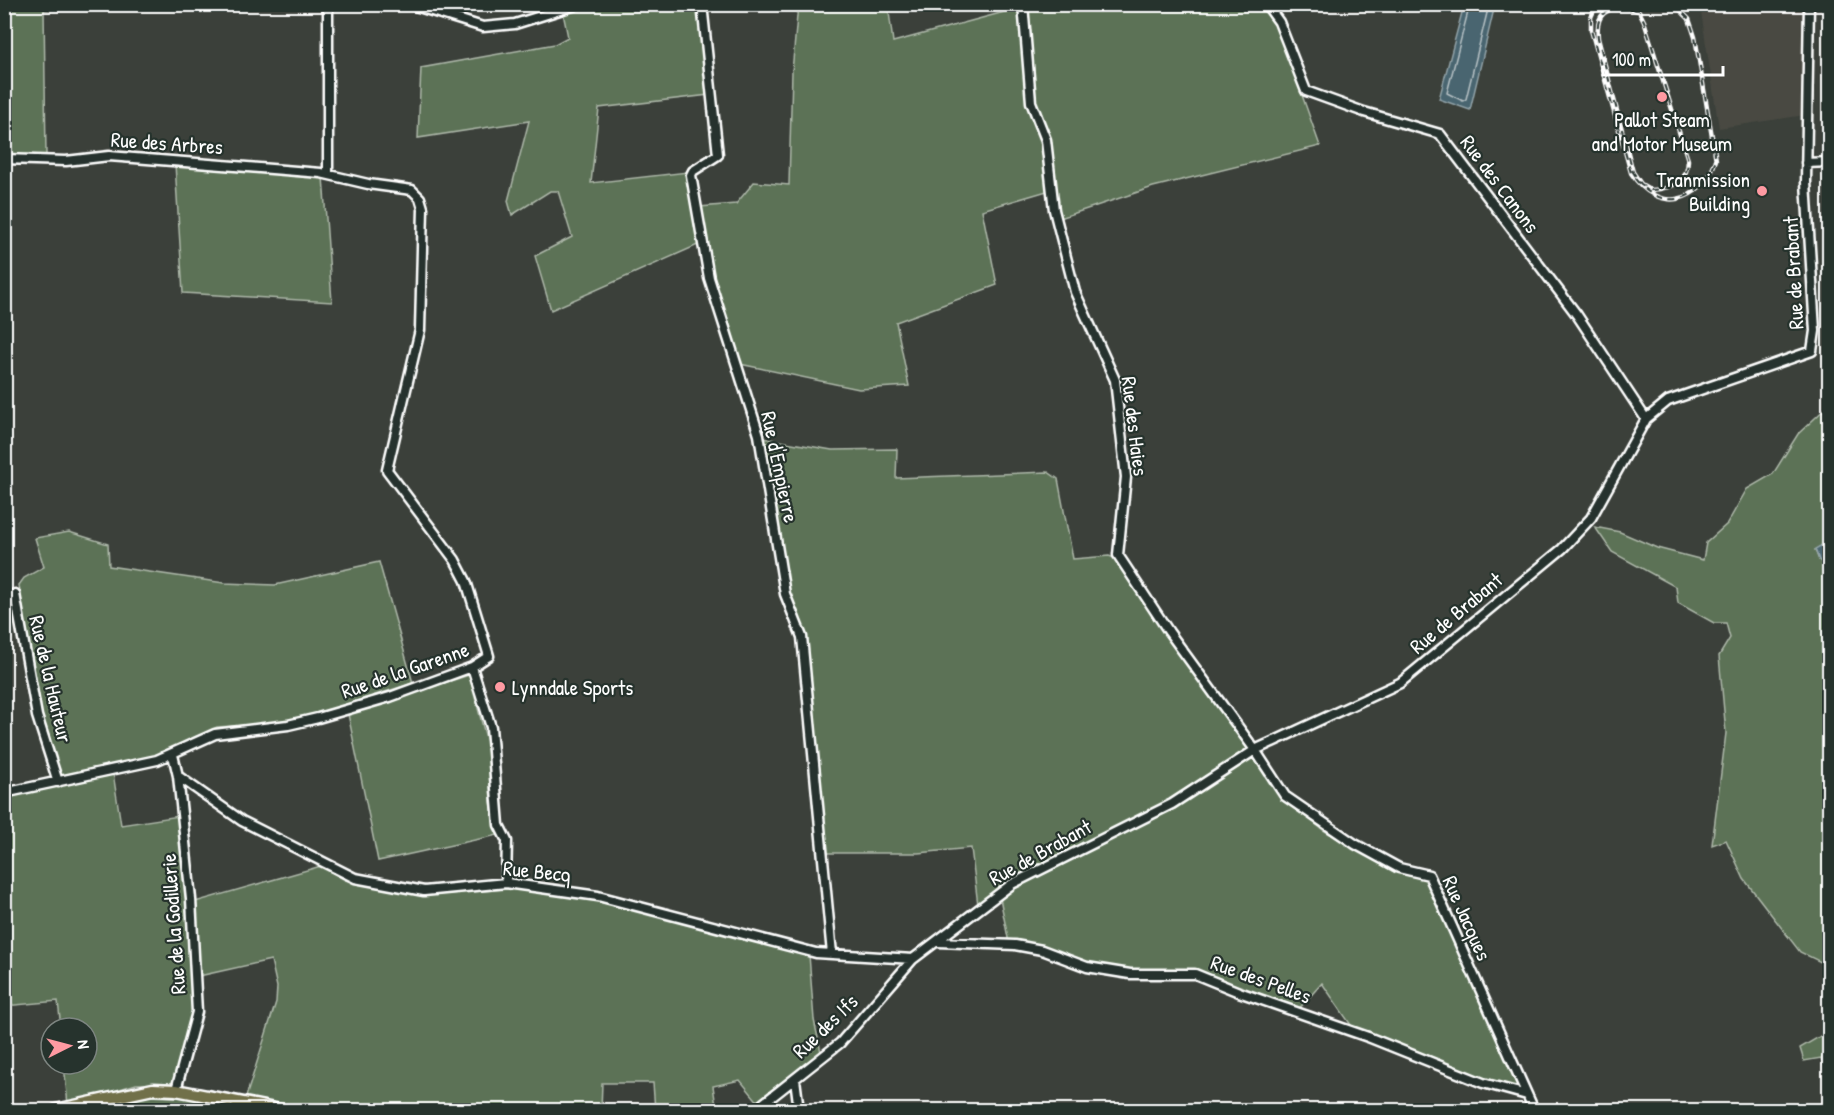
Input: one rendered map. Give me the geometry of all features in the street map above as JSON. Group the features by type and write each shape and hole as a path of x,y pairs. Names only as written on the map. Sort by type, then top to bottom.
{"main road":[{"path":"56,1110 129,1092 176,1090 280,1110"}],"street":[{"path":"328,4 328,174"},
{"path":"409,4 483,27 515,24 579,4"},
{"name":"Rue d'Empierre","path":"702,4 718,155 693,171 691,175 709,278 759,435 784,594 802,637 832,954"},
{"name":"Rue des Haies","path":"1023,4 1031,102 1046,140 1054,210 1076,292 1115,380 1126,477 1118,555 1176,641 1255,750"},
{"name":"Rue des Canons","path":"1266,4 1279,22 1306,91 1440,134 1577,315 1646,419"},
{"path":"1809,4 1806,163 1830,162"},
{"name":"Rue des Arbres","path":"4,159 66,161 109,156 328,174"},
{"name":"Rue de Brabant","path":"913,959 1012,884 1172,804 1255,750 1400,683 1562,549 1591,518 1646,419 1668,401 1809,353 1815,348 1806,163"},
{"name":"Rue de la Garenne","path":"4,793 157,760 215,734 288,725 318,718 390,697 472,667 489,656 466,581 455,560 387,470 420,330 423,208 420,198 412,190 368,184 328,174"},
{"name":"Rue de la Hauteur","path":"4,597 15,594 37,716 58,782"},
{"path":"472,667 491,728 499,825 507,841 506,884"},
{"name":"Rue Jacques","path":"1255,750 1285,796 1355,844 1399,868 1429,875 1534,1110"},
{"name":"Rue de la Godillerie","path":"172,755 178,776 191,898 197,1012 176,1090"},
{"name":"Rue Becq","path":"178,776 242,821 355,878 424,891 506,884 598,896 816,953 913,959"},
{"name":"Rue des Pelles","path":"938,942 1015,945 1042,950 1087,967 1130,974 1195,974 1368,1037 1483,1083 1527,1095"},
{"name":"Rue des Ifs","path":"755,1110 840,1043 913,959"},
{"path":"795,1079 798,1110"}],"shaded area":[{"path":"1700,5 1806,5 1805,115 1719,128"}],"green space":[{"path":"5,5 79,5 79,7 44,10 46,155 43,157 5,156"},
{"path":"591,5 697,5 709,95 599,108 591,183 688,172 700,244 551,310 535,256 572,237 558,191 550,191 512,215 508,201 529,121 418,138 421,68 555,44 568,37 563,13"},
{"path":"798,5 888,5 893,42 1019,8 1030,112 1043,142 1047,191 982,210 997,285 896,322 909,386 859,389 740,364 721,306 699,207 736,204 754,182 789,185 792,72"},
{"path":"1025,5 1261,5 1278,27 1320,146 1153,187 1060,218 1033,90"},
{"path":"175,164 323,177 332,302 183,293"},
{"path":"1829,405 1829,541 1815,550 1819,560 1830,569 1829,973 1823,963 1800,952 1744,879 1726,840 1712,845 1726,733 1719,656 1730,638 1726,623 1714,623 1678,603 1676,587 1612,552 1595,527 1620,532 1657,548 1703,560 1706,543 1727,524 1747,489 1773,474 1798,434"},
{"path":"763,438 832,450 897,449 896,478 1048,472 1058,479 1073,559 1109,556 1117,559 1248,749 1184,793 1024,873 978,905 971,848 918,853 827,853 804,629 789,596"},
{"path":"69,532 108,544 109,566 224,583 275,585 379,562 413,683 287,723 217,727 162,755 61,778 40,714 19,585 24,578 44,567 35,538"},
{"path":"469,675 487,742 491,802 498,835 378,861 348,714"},
{"path":"1254,756 1283,799 1323,830 1394,872 1428,880 1520,1089 1497,1084 1353,1028 1322,983 1297,1011 1198,973 1134,971 1095,965 1029,944 1009,943 1000,898 1032,878 1173,809"},
{"path":"113,773 121,825 179,816 188,904 193,1010 174,1084 136,1084 68,1105 65,1076 99,1076 99,1016 60,1016 58,1001 5,1006 4,796"},
{"path":"321,866 345,880 422,896 508,889 560,894 612,903 809,955 814,1020 821,1052 759,1103 740,1080 713,1086 716,1106 655,1110 653,1083 602,1083 601,1110 526,1110 467,1105 465,1110 309,1110 246,1097 276,1002 277,987 271,960 199,976 195,902"},
{"path":"1829,1031 1829,1084 1821,1058 1804,1061 1800,1048"},
{"path":"148,1096 196,1098 255,1110 130,1110 130,1098"}],"water":[{"path":"1464,5 1485,5 1494,9 1470,110 1439,99"},
{"path":"1829,541 1829,569 1819,560 1815,549"}],"railway":[{"path":"1597,4 1591,17 1591,30 1631,173 1654,195 1666,199 1678,199 1690,195 1700,186 1709,175 1716,160 1695,37 1689,19 1674,4"},
{"path":"1620,6 1639,11 1644,21 1688,160 1682,179 1665,188 1651,190 1641,184 1633,172 1598,38 1601,16 1608,10 1620,6"}],"place":[{"name":"Pallot Steam and Motor Museum","path":"1662,97"},
{"name":"Tranmission Building","path":"1762,191"},
{"name":"Lynndale Sports","path":"500,687"}]}
